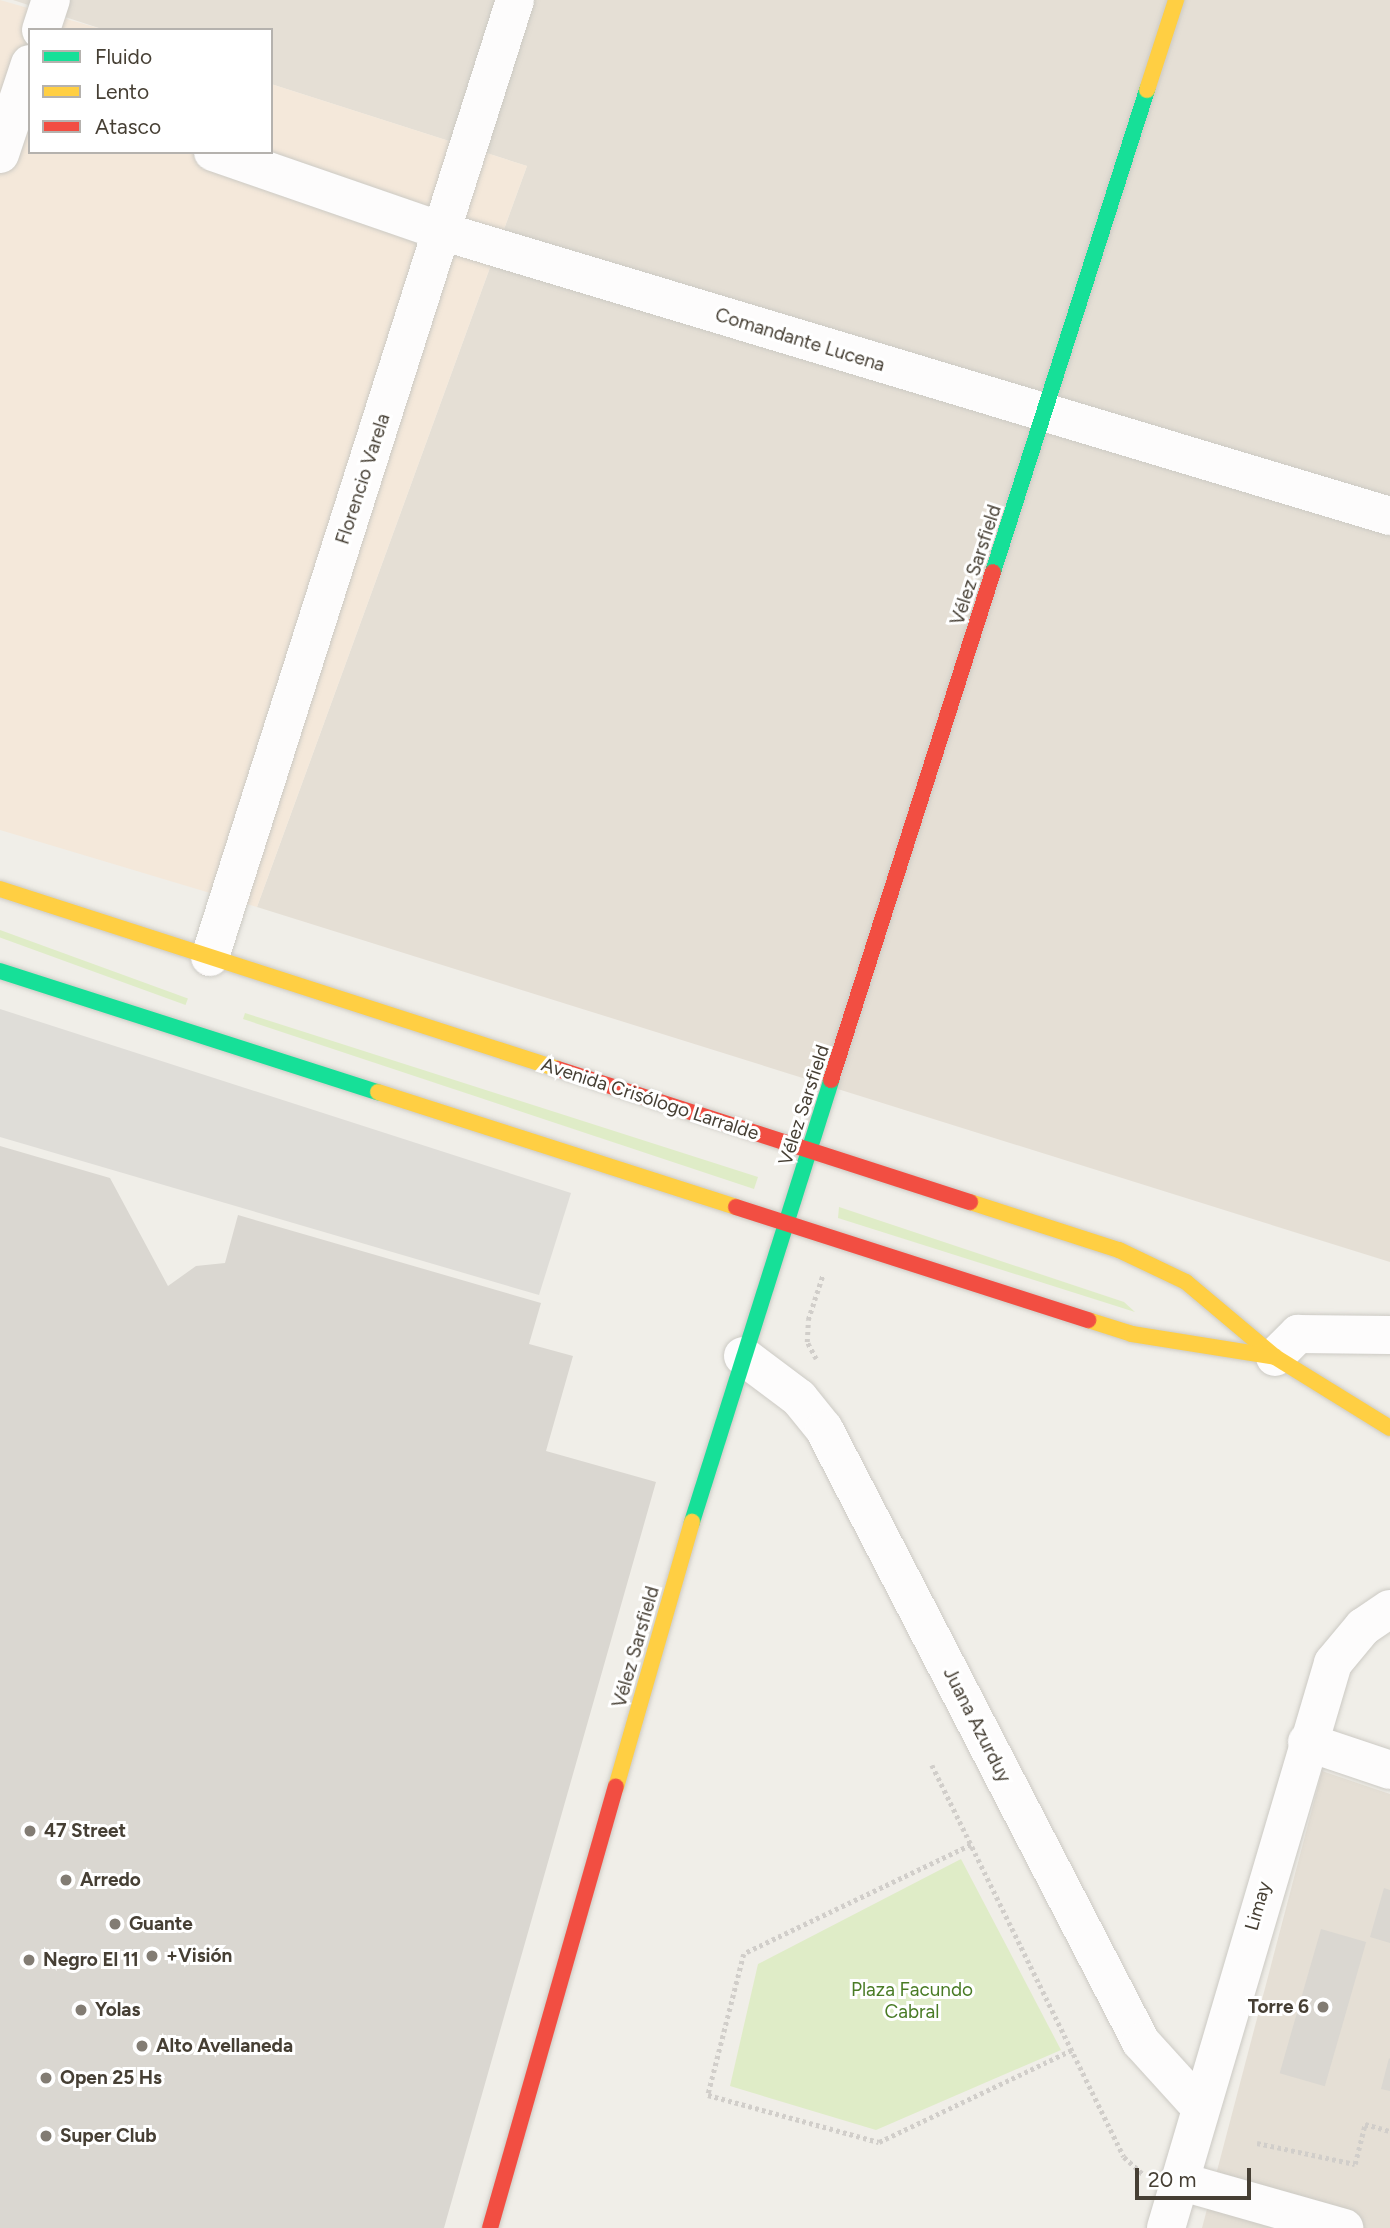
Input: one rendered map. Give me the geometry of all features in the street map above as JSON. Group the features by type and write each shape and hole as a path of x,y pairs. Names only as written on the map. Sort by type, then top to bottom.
{"street":[{"path":"42,28 51,0"},
{"name":"Florencio Varela","path":"210,957 515,0"},
{"name":"Vélez Sarsfield","path":"490,2228 743,1356 789,1223 1176,0"},
{"path":"0,154 20,79"},
{"name":"Comandante Lucena","path":"219,154 441,231 1390,516"},
{"name":"Avenida Crisólogo Larralde","path":"0,890 1148,1262 1186,1282 1275,1357 1390,1428"},
{"name":"Avenida Crisólogo Larralde","path":"0,971 1132,1334 1275,1357"},
{"path":"1275,1357 1298,1334 1390,1335"},
{"name":"Juana Azurduy","path":"743,1356 799,1398 824,1429 1141,2042 1199,2106"},
{"name":"Limay","path":"1166,2228 1166,2182 1199,2106 1307,1742 1343,1646 1390,1609"},
{"path":"1307,1742 1390,1770"},
{"path":"1166,2182 1344,2228"}],"path":[{"path":"820,1367 807,1342 808,1320 835,1238"},
{"path":"932,1765 1124,2157 1166,2182"},
{"path":"971,1844 744,1954 708,2095 879,2142 1072,2050"},
{"path":"1257,2143 1355,2164 1365,2124 1390,2131"}],"shaded area":[{"path":"0,0 98,28 28,28 28,154 273,154 273,85 527,166 257,907 0,830"},
{"path":"13,0 1390,0 1390,1262 257,907 527,166 273,85 273,28 99,28"},
{"path":"0,1009 571,1193 539,1295 0,1137"},
{"path":"1322,1771 1390,1794 1390,2228 1202,2228"}],"green space":[{"path":"0,930 188,998 186,1005 0,937"},
{"path":"245,1013 758,1177 754,1189 243,1019"},
{"path":"839,1207 1124,1302 1135,1312 838,1218"},
{"name":"Plaza Facundo Cabral","path":"961,1859 1061,2050 876,2130 730,2086 758,1964"}],"building":[{"path":"0,1146 110,1178 168,1286 196,1266 225,1263 238,1215 541,1303 529,1344 573,1356 546,1451 656,1482 444,2228 0,2228"},
{"path":"1384,1888 1390,1890 1390,1943 1370,1937"},
{"name":"Torre 6","path":"1321,1929 1366,1942 1325,2086 1280,2073"},
{"path":"1390,2059 1390,2091 1381,2089"}],"traffic: fast":[{"path":"993,572 1147,90"},
{"path":"0,971 378,1092"},
{"path":"692,1522 831,1080"}],"traffic: slow":[{"path":"1147,90 1176,0"},
{"path":"0,889 558,1069"},
{"path":"378,1092 736,1207"},
{"path":"970,1202 1119,1250 1186,1282 1275,1357 1390,1428"},
{"path":"1088,1320 1132,1334 1275,1357"},
{"path":"616,1787 692,1522"}],"traffic: jam":[{"path":"831,1080 993,572"},
{"path":"558,1069 970,1202"},
{"path":"736,1207 1088,1320"},
{"path":"490,2228 616,1787"}],"place":[{"name":"47 Street","path":"30,1831"},
{"name":"Arredo","path":"66,1880"},
{"name":"Guante","path":"115,1924"},
{"name":"+Visión","path":"152,1956"},
{"name":"Negro El 11","path":"29,1960"},
{"name":"Torre 6","path":"1323,2007"},
{"name":"Yolas","path":"81,2010"},
{"name":"Alto Avellaneda","path":"142,2046"},
{"name":"Open 25 Hs","path":"46,2078"},
{"name":"Super Club","path":"46,2136"}]}
